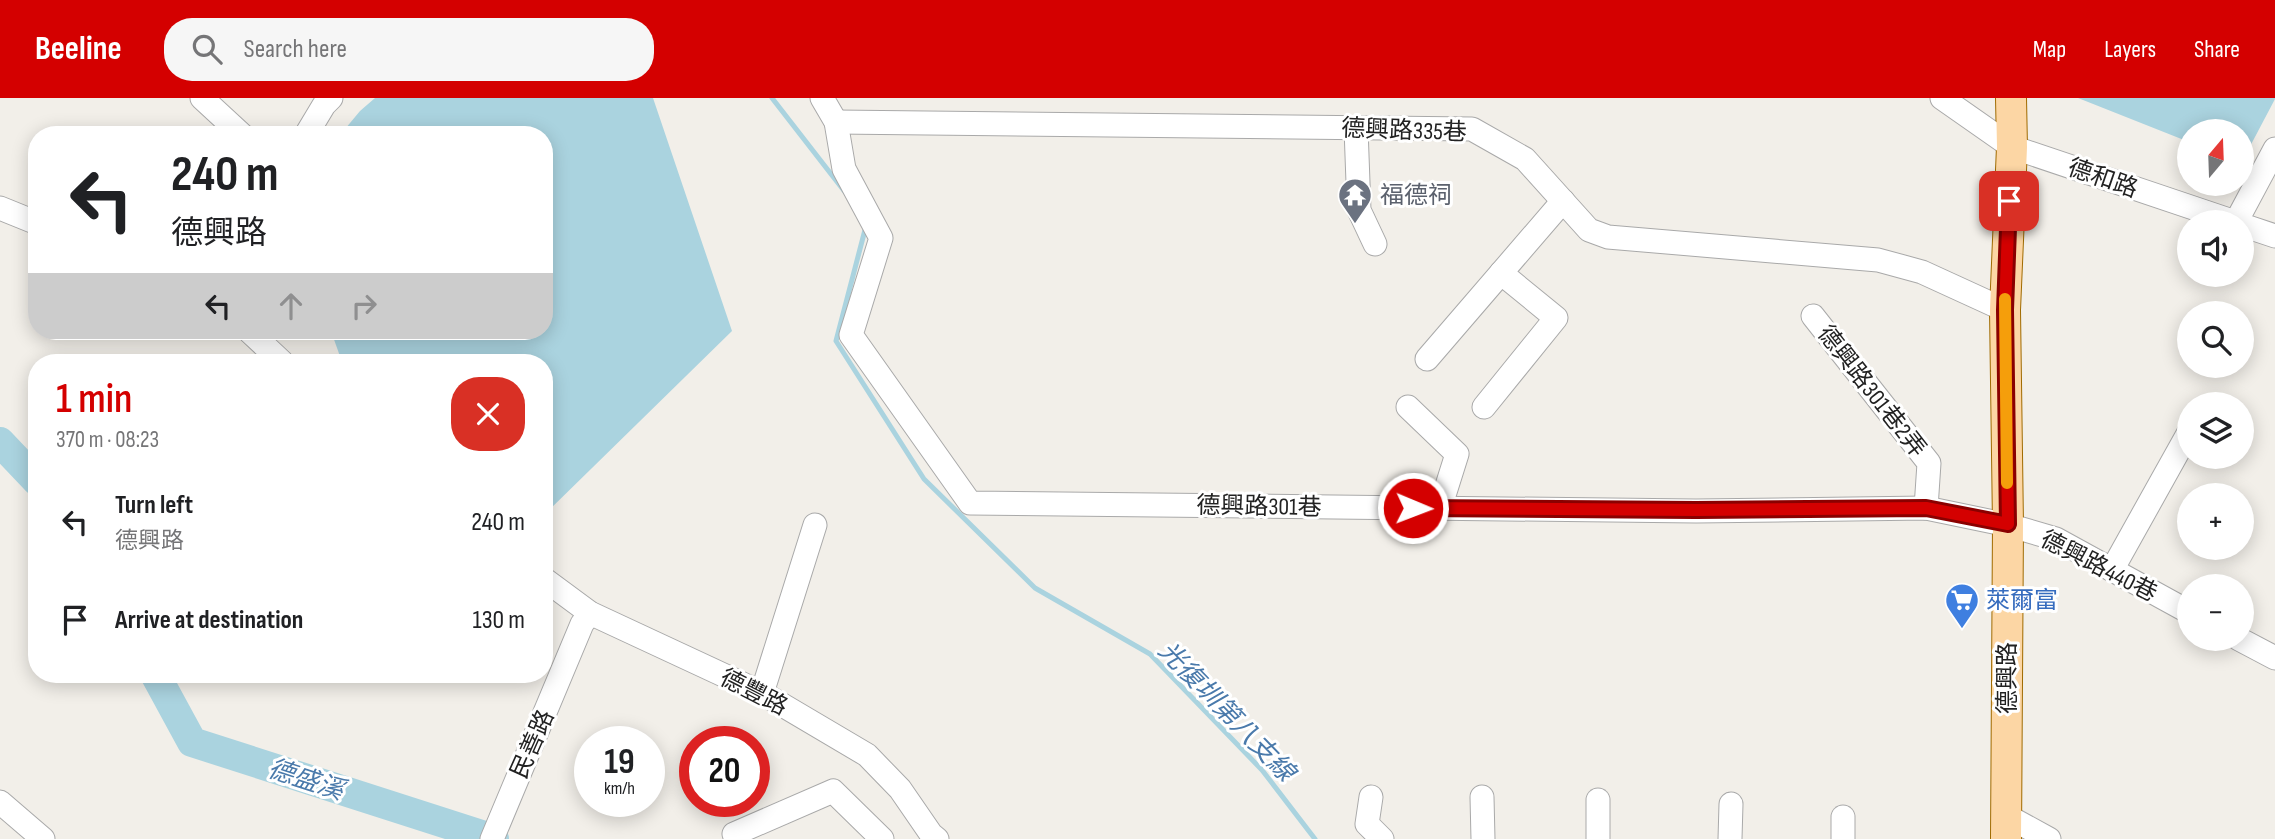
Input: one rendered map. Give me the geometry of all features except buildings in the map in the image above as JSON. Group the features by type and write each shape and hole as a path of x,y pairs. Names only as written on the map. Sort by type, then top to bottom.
{"main road":[{"name":"德興路","path":"2007,827 2008,524 2005,310 2012,147 2011,98"}],"street":[{"path":"202,98 232,126"},
{"path":"311,126 331,98"},
{"name":"德興路301巷","path":"822,98 836,122 844,169 881,238 851,335 970,503 1696,510 1926,508 2008,524"},
{"name":"德和路","path":"1942,98 2012,147 2199,210"},
{"name":"德興路335巷","path":"836,122 1472,130 1525,159 1589,229 1608,237 1878,260 1922,272 2005,310"},
{"path":"1356,128 1359,209 1375,244"},
{"path":"2242,210 2275,149"},
{"path":"1427,359 1563,201"},
{"path":"0,208 28,219"},
{"path":"2254,229 2275,236"},
{"path":"1484,407 1556,318 1501,273"},
{"name":"德興路301巷2弄","path":"1814,316 1929,463 1926,508"},
{"path":"259,340 273,354"},
{"path":"1408,407 1457,454 1440,508"},
{"path":"2112,569 2177,453"},
{"name":"德興路440巷","path":"2008,524 2056,539 2177,605"},
{"path":"762,693 815,526"},
{"name":"德豐路","path":"553,585 590,612 762,693 867,755 900,789 929,837"},
{"name":"民善路","path":"492,839 582,624 590,612"},
{"path":"2254,647 2275,658"},
{"path":"734,834 833,791 882,839"},
{"path":"1371,797 1367,824 1382,839"},
{"path":"1482,797 1483,839"},
{"path":"1598,800 1598,839"},
{"path":"0,802 43,839"},
{"path":"1730,839 1731,804"},
{"path":"2007,827 2049,839"}],"water":[{"path":"375,98 653,98 732,331 553,506 553,354 339,354 334,340 553,340 553,126 348,126"},
{"path":"2078,98 2275,98 2254,139 2254,119 2177,119 2177,137"}],"waterway":[{"name":"光復圳第八支線","path":"772,98 845,192"},
{"name":"光復圳第八支線","path":"866,226 836,341 924,479 1035,588 1150,654 1262,770 1315,839"},
{"name":"德盛溪","path":"0,442 28,472"},
{"name":"德盛溪","path":"160,683 192,742 494,839"}],"slow traffic":[{"path":"2005,299 2007,483"}],"place":[{"name":"福德祠","path":"1355,225"},
{"name":"萊爾富","path":"1962,630"}],"route":[{"path":"1413,508 1926,508 2008,524 2005,310 2009,201"}]}
